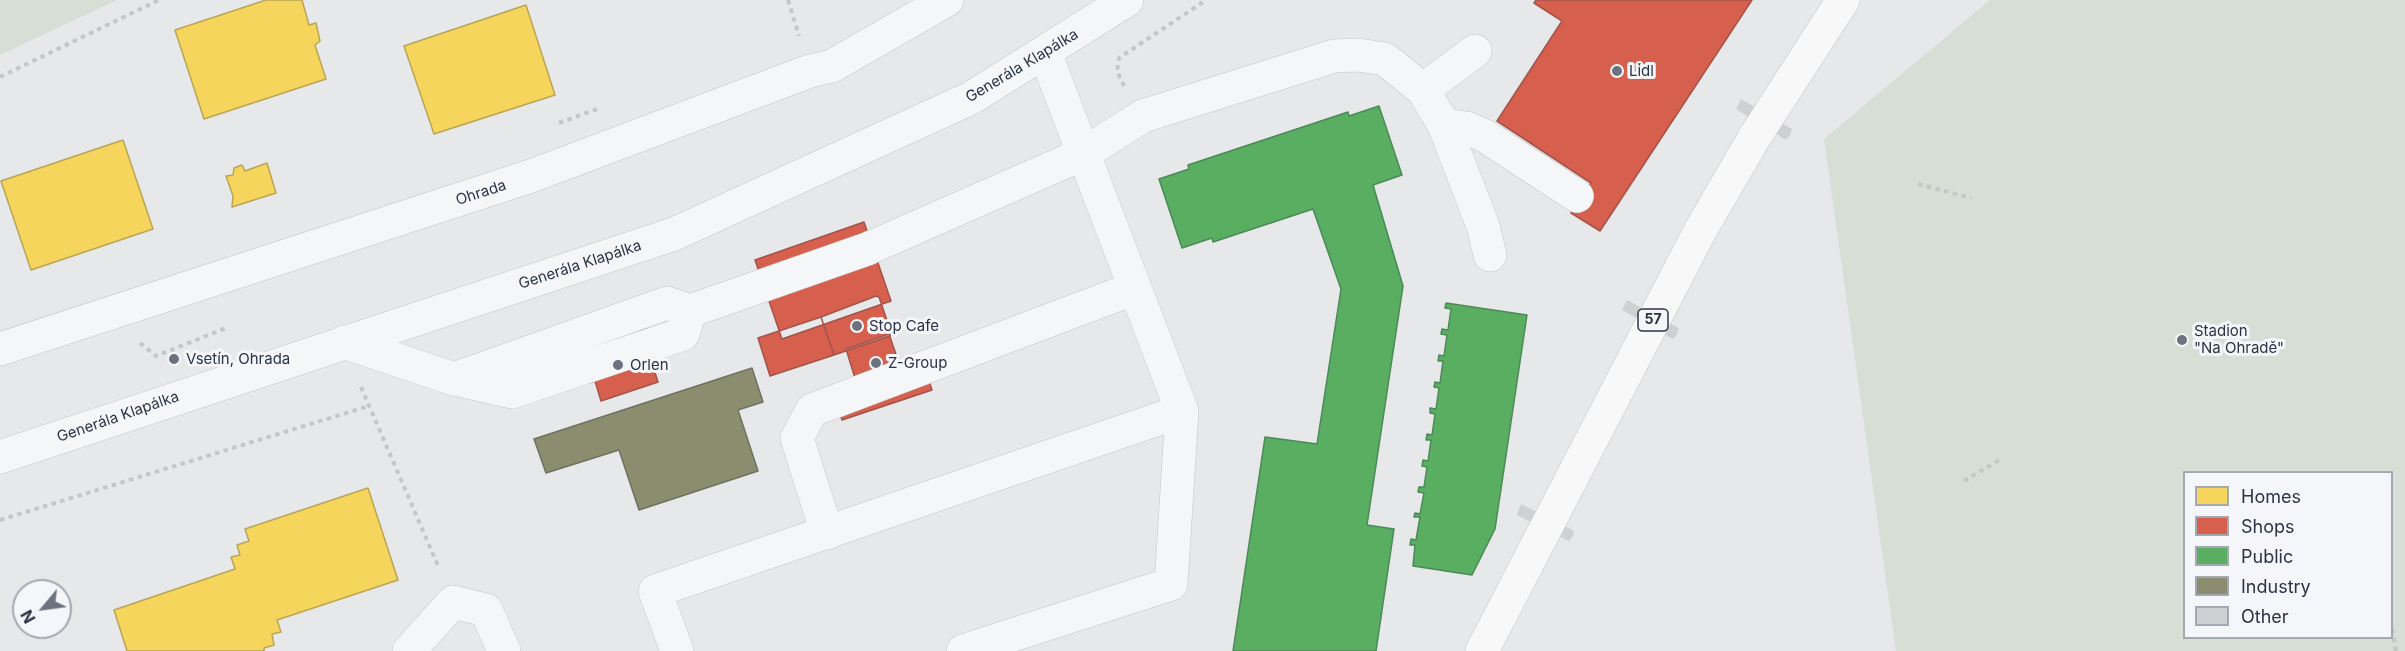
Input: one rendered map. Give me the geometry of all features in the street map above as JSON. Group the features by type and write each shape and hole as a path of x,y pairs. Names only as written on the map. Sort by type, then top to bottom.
{"main road":[{"name":"57","path":"1482,651 1700,231 1754,138 1843,0"}],"street":[{"name":"Ohrada","path":"0,349 531,176 810,71 832,66 947,0"},
{"name":"Generála Klapálka","path":"0,457 674,234 971,98 1127,0"},
{"path":"1422,90 1475,51"},
{"path":"963,651 1171,584 1182,411 1045,53"},
{"path":"344,342 454,379 667,303 690,311 867,249 1083,154 1143,116 1334,56 1358,55 1384,59 1422,90 1444,125 1483,226 1490,255"},
{"path":"1444,125 1467,128 1485,136 1577,196"},
{"path":"827,533 797,438 812,410 1135,288"},
{"path":"677,651 655,591 1182,411"},
{"path":"409,651 453,602 486,610 504,651"}],"path":[{"path":"0,77 159,0"},
{"path":"1143,116 1117,71 1119,58 1206,0"},
{"path":"1918,184 1971,198"},
{"path":"344,342 453,602"},
{"path":"0,520 369,406"},
{"path":"1964,481 2001,459"}],"shaded area":[{"path":"0,0 117,0 0,55"},
{"name":"Stadion \"Na Ohradě\"","path":"1990,0 2405,0 2405,651 1896,651 1824,139"}],"building: Homes":[{"path":"266,0 302,0 309,25 316,23 320,41 315,45 326,79 204,119 175,30"},
{"path":"526,5 555,95 434,134 404,46"},
{"path":"123,140 153,229 31,270 1,181"},
{"path":"267,163 276,193 232,207 233,196 226,176 233,175 234,168 242,165 245,171"},
{"path":"368,488 398,580 277,620 281,632 272,634 274,645 264,648 264,651 127,651 114,610 235,569 231,557 240,555 237,545 249,541 245,529"}],"building: Shops":[{"name":"Lidl","path":"1536,0 1752,0 1600,231 1571,213 1591,183 1497,121 1562,21 1534,3"},
{"path":"864,222 891,301 782,339 755,260"},
{"name":"Stop Cafe","path":"876,296 879,297 892,335 834,355 821,317"},
{"path":"821,317 834,355 770,376 758,338"},
{"name":"Orlen","path":"647,328 658,361 652,363 658,382 601,401 595,381 589,383 579,351"},
{"path":"889,334 899,363 921,356 932,390 842,420 831,386 855,378 846,349"}],"building: Public":[{"path":"1379,106 1402,175 1373,185 1403,286 1367,525 1394,529 1376,651 1233,651 1265,437 1317,444 1341,289 1313,209 1213,242 1212,238 1182,248 1159,179 1189,169 1188,165 1348,112 1349,116"},
{"path":"1446,303 1527,315 1495,529 1472,575 1413,566 1415,545 1410,545 1411,539 1416,540 1420,517 1414,517 1415,513 1420,514 1424,493 1418,492 1419,487 1424,487 1427,467 1422,466 1423,460 1428,461 1431,440 1426,440 1427,434 1432,435 1435,414 1430,413 1430,408 1436,409 1439,388 1434,387 1435,382 1440,383 1443,361 1438,361 1439,355 1444,356 1447,335 1441,334 1442,329 1448,330 1451,309 1445,308"}],"building: Industry":[{"path":"752,368 763,402 738,410 758,471 639,510 619,450 546,473 534,439"}],"building: Other":[{"path":"1741,99 1792,129 1786,140 1736,109"},
{"path":"1627,300 1679,328 1677,334 1673,339 1622,310"},
{"path":"1521,504 1574,531 1573,536 1569,541 1517,515"}],"place":[{"name":"Lidl","path":"1617,71"},
{"name":"Stop Cafe","path":"857,326"},
{"name":"Stadion \"Na Ohradě\"","path":"2182,340"},
{"name":"Vsetín, Ohrada","path":"174,359"},
{"name":"Z-Group","path":"876,363"},
{"name":"Orlen","path":"618,365"}]}
